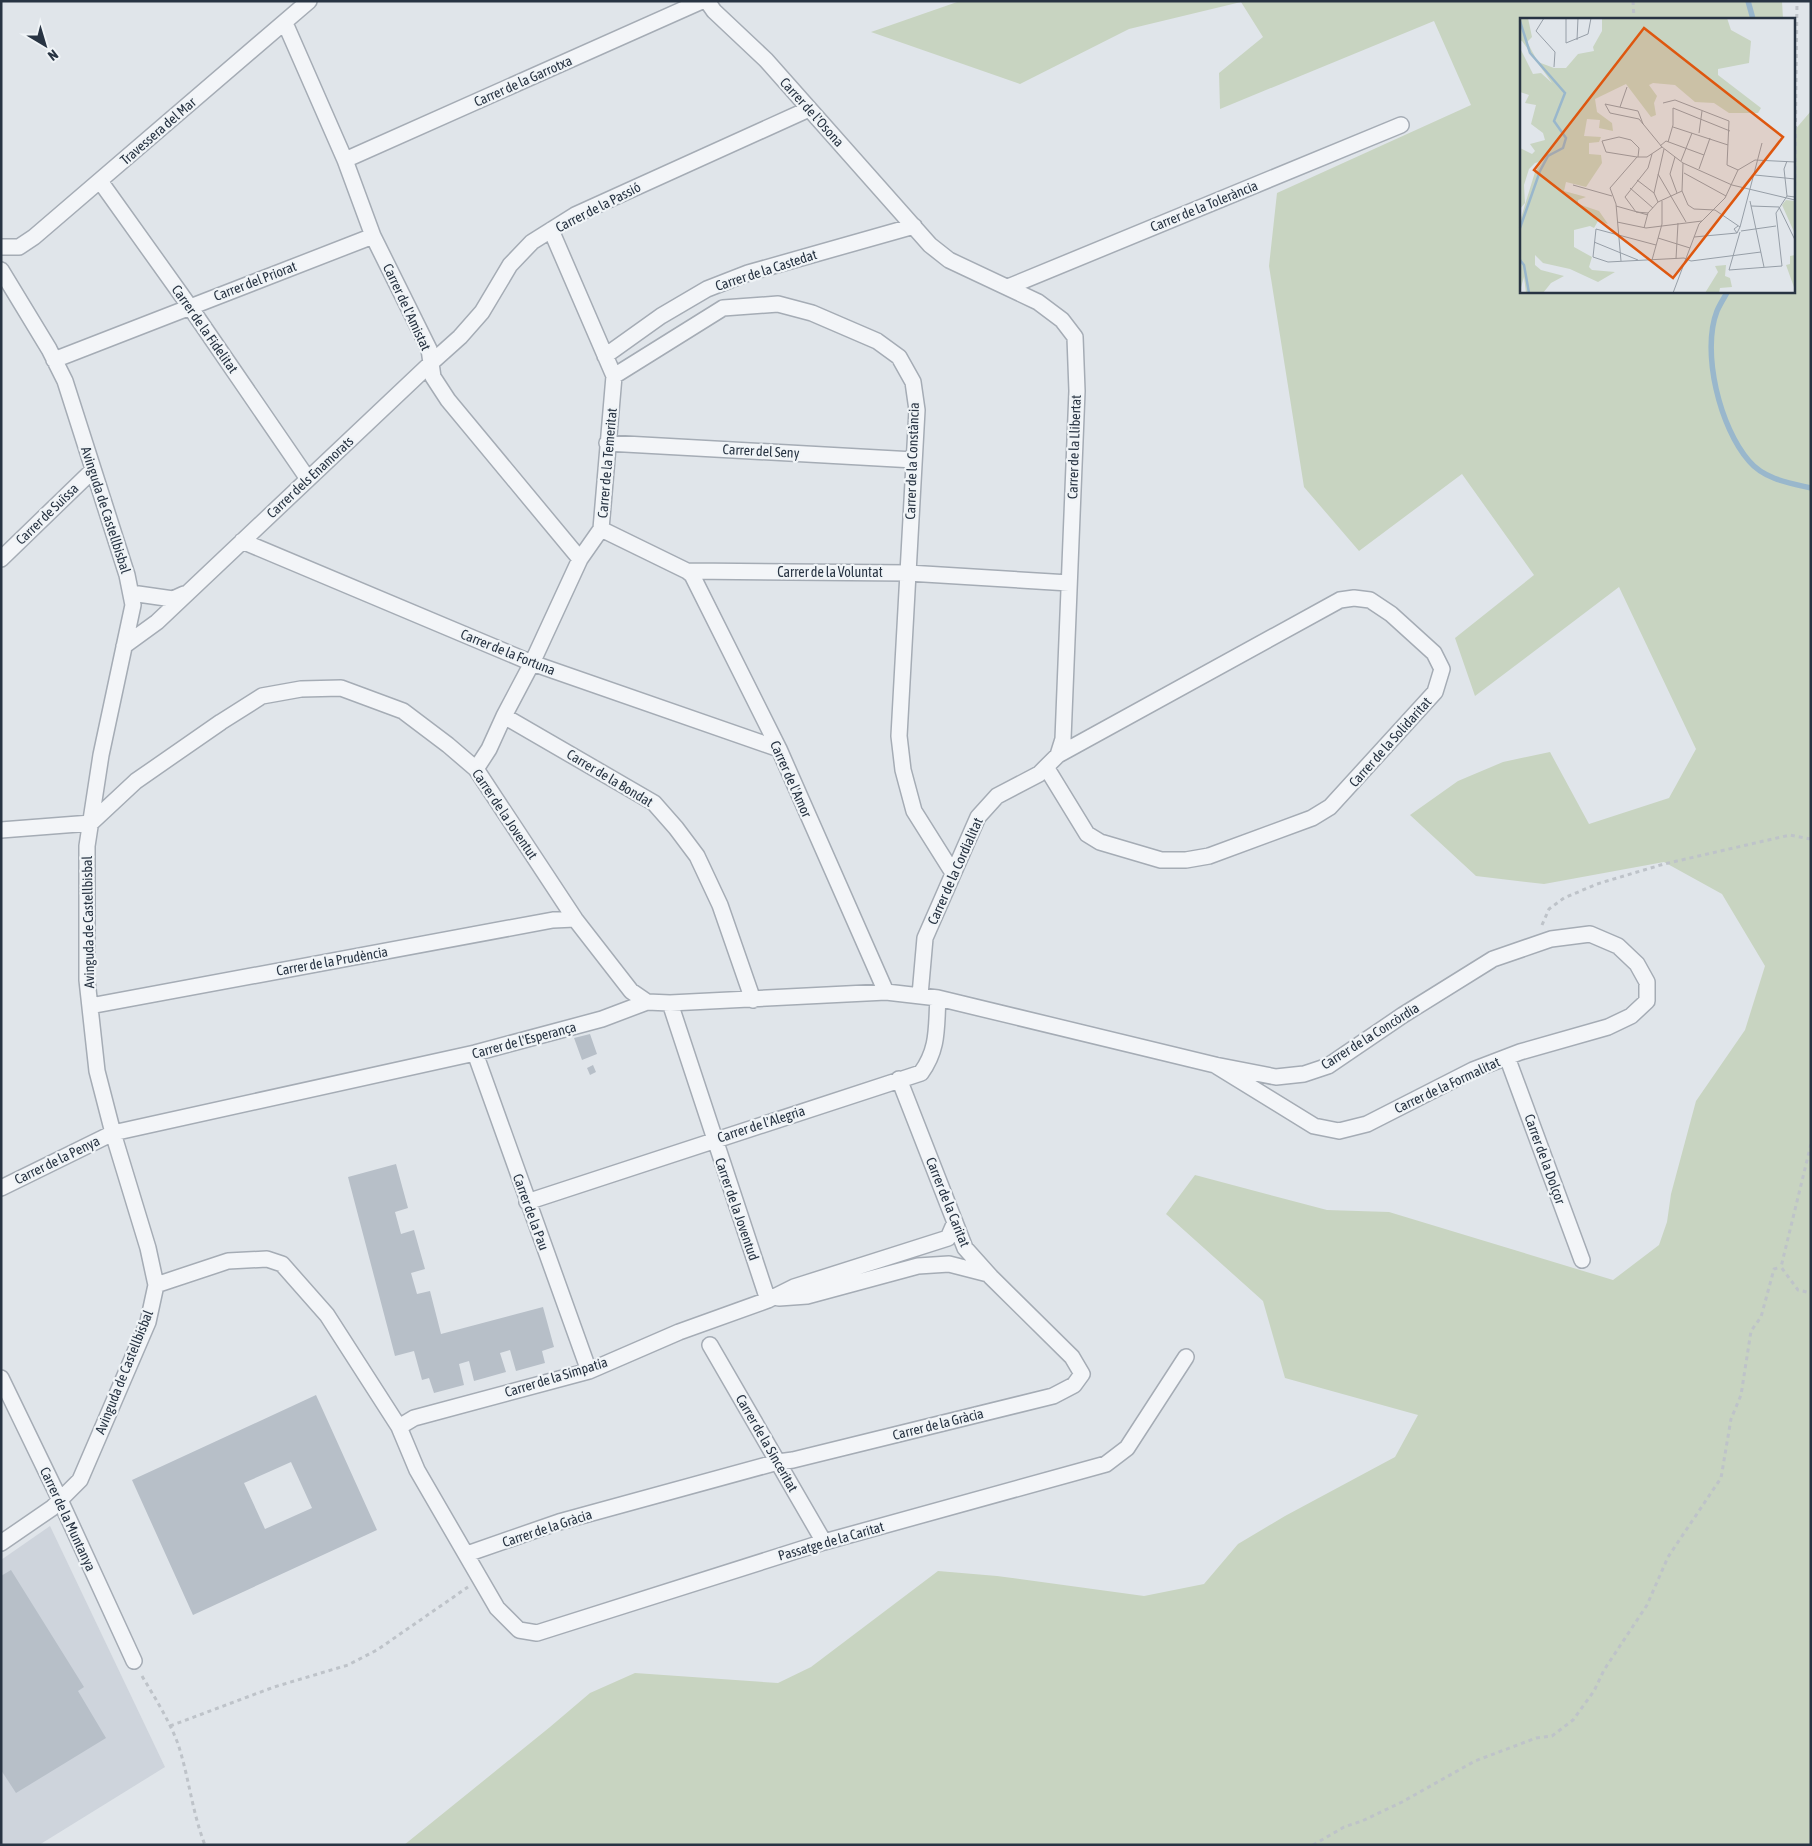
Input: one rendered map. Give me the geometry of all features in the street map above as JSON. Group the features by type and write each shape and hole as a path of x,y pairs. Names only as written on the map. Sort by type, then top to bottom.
{"street":[{"name":"Travessera del Mar","path":"1,247 19,247 34,238 310,1"},
{"name":"Carrer de la Garrotxa","path":"344,160 702,1"},
{"name":"Carrer de l'Osona","path":"706,1 714,11 766,60 914,226"},
{"name":"Carrer de l'Amistat","path":"285,22 344,160 373,236 430,349 433,376 448,400 580,559"},
{"name":"Carrer de la Passió","path":"431,362 460,337 482,312 510,265 532,242 575,215 809,109"},
{"name":"Carrer de la Tolerància","path":"1008,288 1401,125"},
{"name":"Carrer de la Fidelitat","path":"100,180 308,479"},
{"name":"Carrer de la Llibertat","path":"914,226 930,245 949,260 1038,302 1062,320 1075,337 1077,391 1063,739 1058,755"},
{"name":"Carrer de la Castedat","path":"604,356 661,316 707,289 748,273 914,226"},
{"path":"552,230 614,376"},
{"name":"Carrer del Priorat","path":"54,360 373,236"},
{"name":"Avinguda de Castellbisbal","path":"1,270 65,381 127,575 133,605 101,755 87,846 88,980 97,1071 113,1133 148,1248 156,1286 148,1322 80,1480 52,1508 1,1543"},
{"name":"Carrer de la Constància","path":"614,376 723,308 778,304 812,313 877,341 899,357 913,382 917,410 899,736 903,770 914,811 953,873"},
{"name":"Carrer dels Enamorats","path":"124,646 157,622 431,362"},
{"name":"Carrer de la Temeritat","path":"476,769 532,663 580,559 601,529 614,376"},
{"name":"Carrer del Seny","path":"608,443 914,460"},
{"name":"Carrer de Suïssa","path":"1,559 93,470"},
{"name":"Carrer de la Voluntat","path":"601,529 686,571 908,572 1069,583"},
{"name":"Carrer de la Fortuna","path":"242,541 532,663 779,749"},
{"name":"Carrer de l'Amor","path":"686,571 692,575 779,749 886,992"},
{"name":"Carrer dels Enamorats","path":"131,594 173,599 188,592"},
{"name":"Carrer de la Solidaritat","path":"1046,767 1087,834 1100,842 1160,860 1186,860 1209,856 1312,818 1330,807 1435,692 1442,669 1434,653 1391,614 1370,600 1354,598 1340,600 1058,755"},
{"name":"Carrer de la Joventut","path":"91,823 136,781 262,696 301,689 341,688 403,712 448,744 476,769 575,919 631,991 647,1002"},
{"name":"Carrer de la Bondat","path":"504,716 654,803 676,828 697,856 720,905 753,1000"},
{"name":"Carrer de la Cordialitat","path":"920,995 925,938 978,817 997,796 1039,774 1058,755"},
{"path":"1,830 91,823"},
{"name":"Carrer de la Prudència","path":"90,1006 553,920 575,919"},
{"name":"Carrer de la Concòrdia","path":"938,998 1215,1065 1276,1077 1304,1074 1328,1066 1403,1015 1493,959 1552,939 1590,934 1618,946 1637,964"},
{"name":"Carrer de la Formalitat","path":"1215,1065 1314,1126 1339,1131 1367,1124 1473,1070 1507,1057 1608,1027 1631,1016 1647,1001 1648,982 1637,964"},
{"name":"Carrer de l'Esperança","path":"113,1133 475,1053 602,1019 647,1002 670,1004 886,992 938,998"},
{"name":"Carrer de l'Alegria","path":"527,1202 921,1073 930,1061 935,1046 938,998"},
{"name":"Carrer de la Joventud","path":"670,1004 768,1300"},
{"name":"Carrer de la Pau","path":"475,1053 589,1371"},
{"name":"Carrer de la Dolçor","path":"1507,1057 1582,1260"},
{"name":"Carrer de la Caritat","path":"899,1079 965,1248 988,1274 1072,1357 1082,1374"},
{"name":"Carrer de la Penya","path":"1,1188 113,1133"},
{"name":"Carrer de la Simpatia","path":"400,1427 414,1418 589,1371 679,1332 768,1300 794,1287 948,1238 955,1222"},
{"path":"156,1286 228,1261 267,1259 282,1264 327,1315 400,1427 417,1470 467,1554"},
{"name":"Carrer de la Simpatia","path":"768,1300 807,1296 918,1266 949,1264 988,1274"},
{"name":"Carrer de la Sinceritat","path":"710,1345 824,1542"},
{"name":"Passatge de la Caritat","path":"467,1554 497,1608 519,1630 537,1633 824,1542 1106,1464 1127,1448 1186,1357"},
{"name":"Carrer de la Gràcia","path":"467,1554 559,1522 778,1462 793,1460 1053,1396 1074,1385 1082,1374"},
{"name":"Carrer de la Muntanya","path":"1,1378 60,1500 134,1661"}],"path":[{"path":"1633,1 1634,18"},
{"path":"1794,250 1797,1"},
{"path":"1530,946 1549,909 1564,898 1597,884 1664,864 1790,835 1811,839"},
{"path":"1781,1267 1811,1144"},
{"path":"1781,1267 1798,1290 1811,1292"},
{"path":"1314,1845 1344,1827 1362,1821 1402,1802 1475,1761 1536,1738 1552,1736 1574,1720 1647,1605 1668,1557 1722,1478 1731,1419 1741,1395 1751,1331 1761,1317 1774,1269 1781,1267"},
{"path":"170,1726 274,1687 348,1665 377,1650 481,1578"},
{"path":"134,1661 170,1726 184,1764 198,1826 205,1845"}],"shaded area":[{"path":"50,1526 165,1767 39,1845 1,1845 1,1560"}],"green space":[{"path":"960,1 1782,1 1783,18 1520,18 1520,292 1794,292 1794,131 1811,111 1811,1845 404,1845 590,1693 635,1673 778,1683 811,1667 938,1571 997,1576 1144,1596 1204,1584 1238,1544 1285,1516 1395,1457 1418,1415 1285,1378 1263,1301 1166,1214 1195,1175 1327,1210 1389,1212 1613,1280 1659,1245 1667,1222 1671,1194 1696,1101 1745,1030 1765,966 1722,894 1664,862 1544,884 1476,876 1410,815 1458,781 1503,762 1550,752 1589,824 1669,798 1696,749 1619,587 1475,696 1455,638 1534,575 1462,474 1359,551 1304,487 1269,266 1277,193 1471,105 1434,21 1220,109 1219,73 1263,37 1241,2 1129,29 1020,84 871,32"}],"building":[{"path":"590,1034 597,1054 582,1060 574,1038"},
{"path":"593,1065 596,1072 590,1075 587,1068"},
{"path":"396,1164 408,1208 395,1212 401,1234 414,1230 425,1269 411,1273 417,1294 430,1291 441,1334 543,1307 554,1347 542,1351 545,1363 516,1371 510,1350 500,1353 506,1372 474,1381 469,1361 459,1364 464,1385 434,1393 429,1378 422,1380 414,1351 395,1356 348,1177"},
{"path":"316,1395 377,1530 193,1615 132,1480","holes":["291,1462 312,1508 265,1529 244,1483"]},
{"path":"11,1570 84,1687 78,1691 106,1738 16,1793 1,1770 1,1576"}],"waterway":[{"path":"1748,1 1753,18"},
{"path":"1727,292 1717,311 1711,347 1716,389 1730,429 1739,447 1755,467 1769,476 1811,488"}]}
